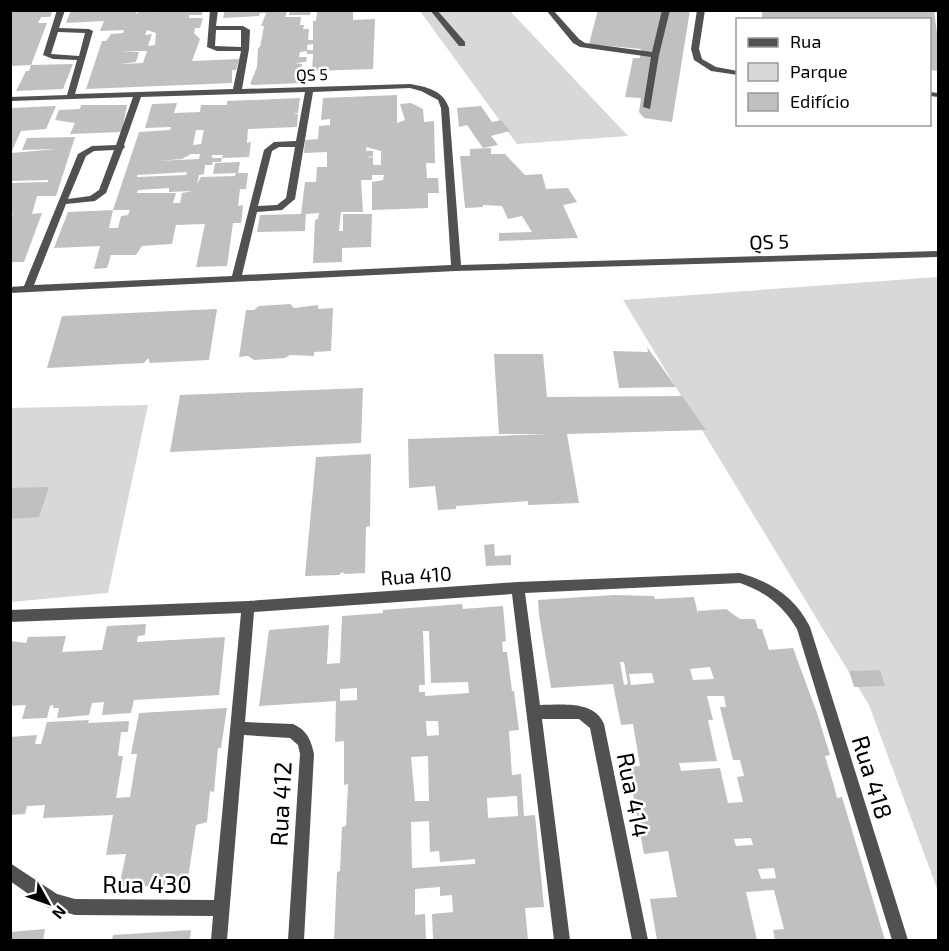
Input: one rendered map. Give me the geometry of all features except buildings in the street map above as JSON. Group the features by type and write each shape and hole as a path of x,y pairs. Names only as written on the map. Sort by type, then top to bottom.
{"street":[{"path":"61,10 57,30 47,55 49,57 82,58"},
{"path":"214,10 211,47 244,50"},
{"path":"433,10 462,44"},
{"path":"549,10 576,41 583,45 655,55"},
{"path":"647,107 655,55 666,10"},
{"path":"701,10 695,49 698,60 714,69 736,73"},
{"path":"212,28 243,28 246,30 237,92"},
{"path":"57,30 88,31 70,97"},
{"name":"QS 5","path":"10,99 310,88 410,86 424,89 442,99 445,108 456,268"},
{"path":"253,209 279,208 290,199 310,88"},
{"path":"62,202 98,196 121,147 138,95"},
{"path":"237,277 268,150 277,144 299,144"},
{"path":"28,290 82,154 92,149 121,147"},
{"name":"QS 5","path":"10,290 237,277 456,268 939,254"},
{"name":"Rua 410","path":"10,616 248,607 518,588 740,578 764,585 793,610 803,627"},
{"path":"518,588 562,940"},
{"path":"219,940 248,607"},
{"name":"Rua 418","path":"803,627 900,940"},
{"name":"Rua 414","path":"534,712 581,712 597,724 640,940"},
{"name":"Rua 412","path":"237,728 294,731 304,741 307,754 296,940"},
{"name":"Rua 430","path":"10,871 53,901 75,907 222,908"}],"green space":[{"path":"420,11 510,11 628,136 517,144"},
{"path":"938,277 938,891 869,705 623,300"},
{"path":"148,405 108,593 11,602 10,408"}]}
